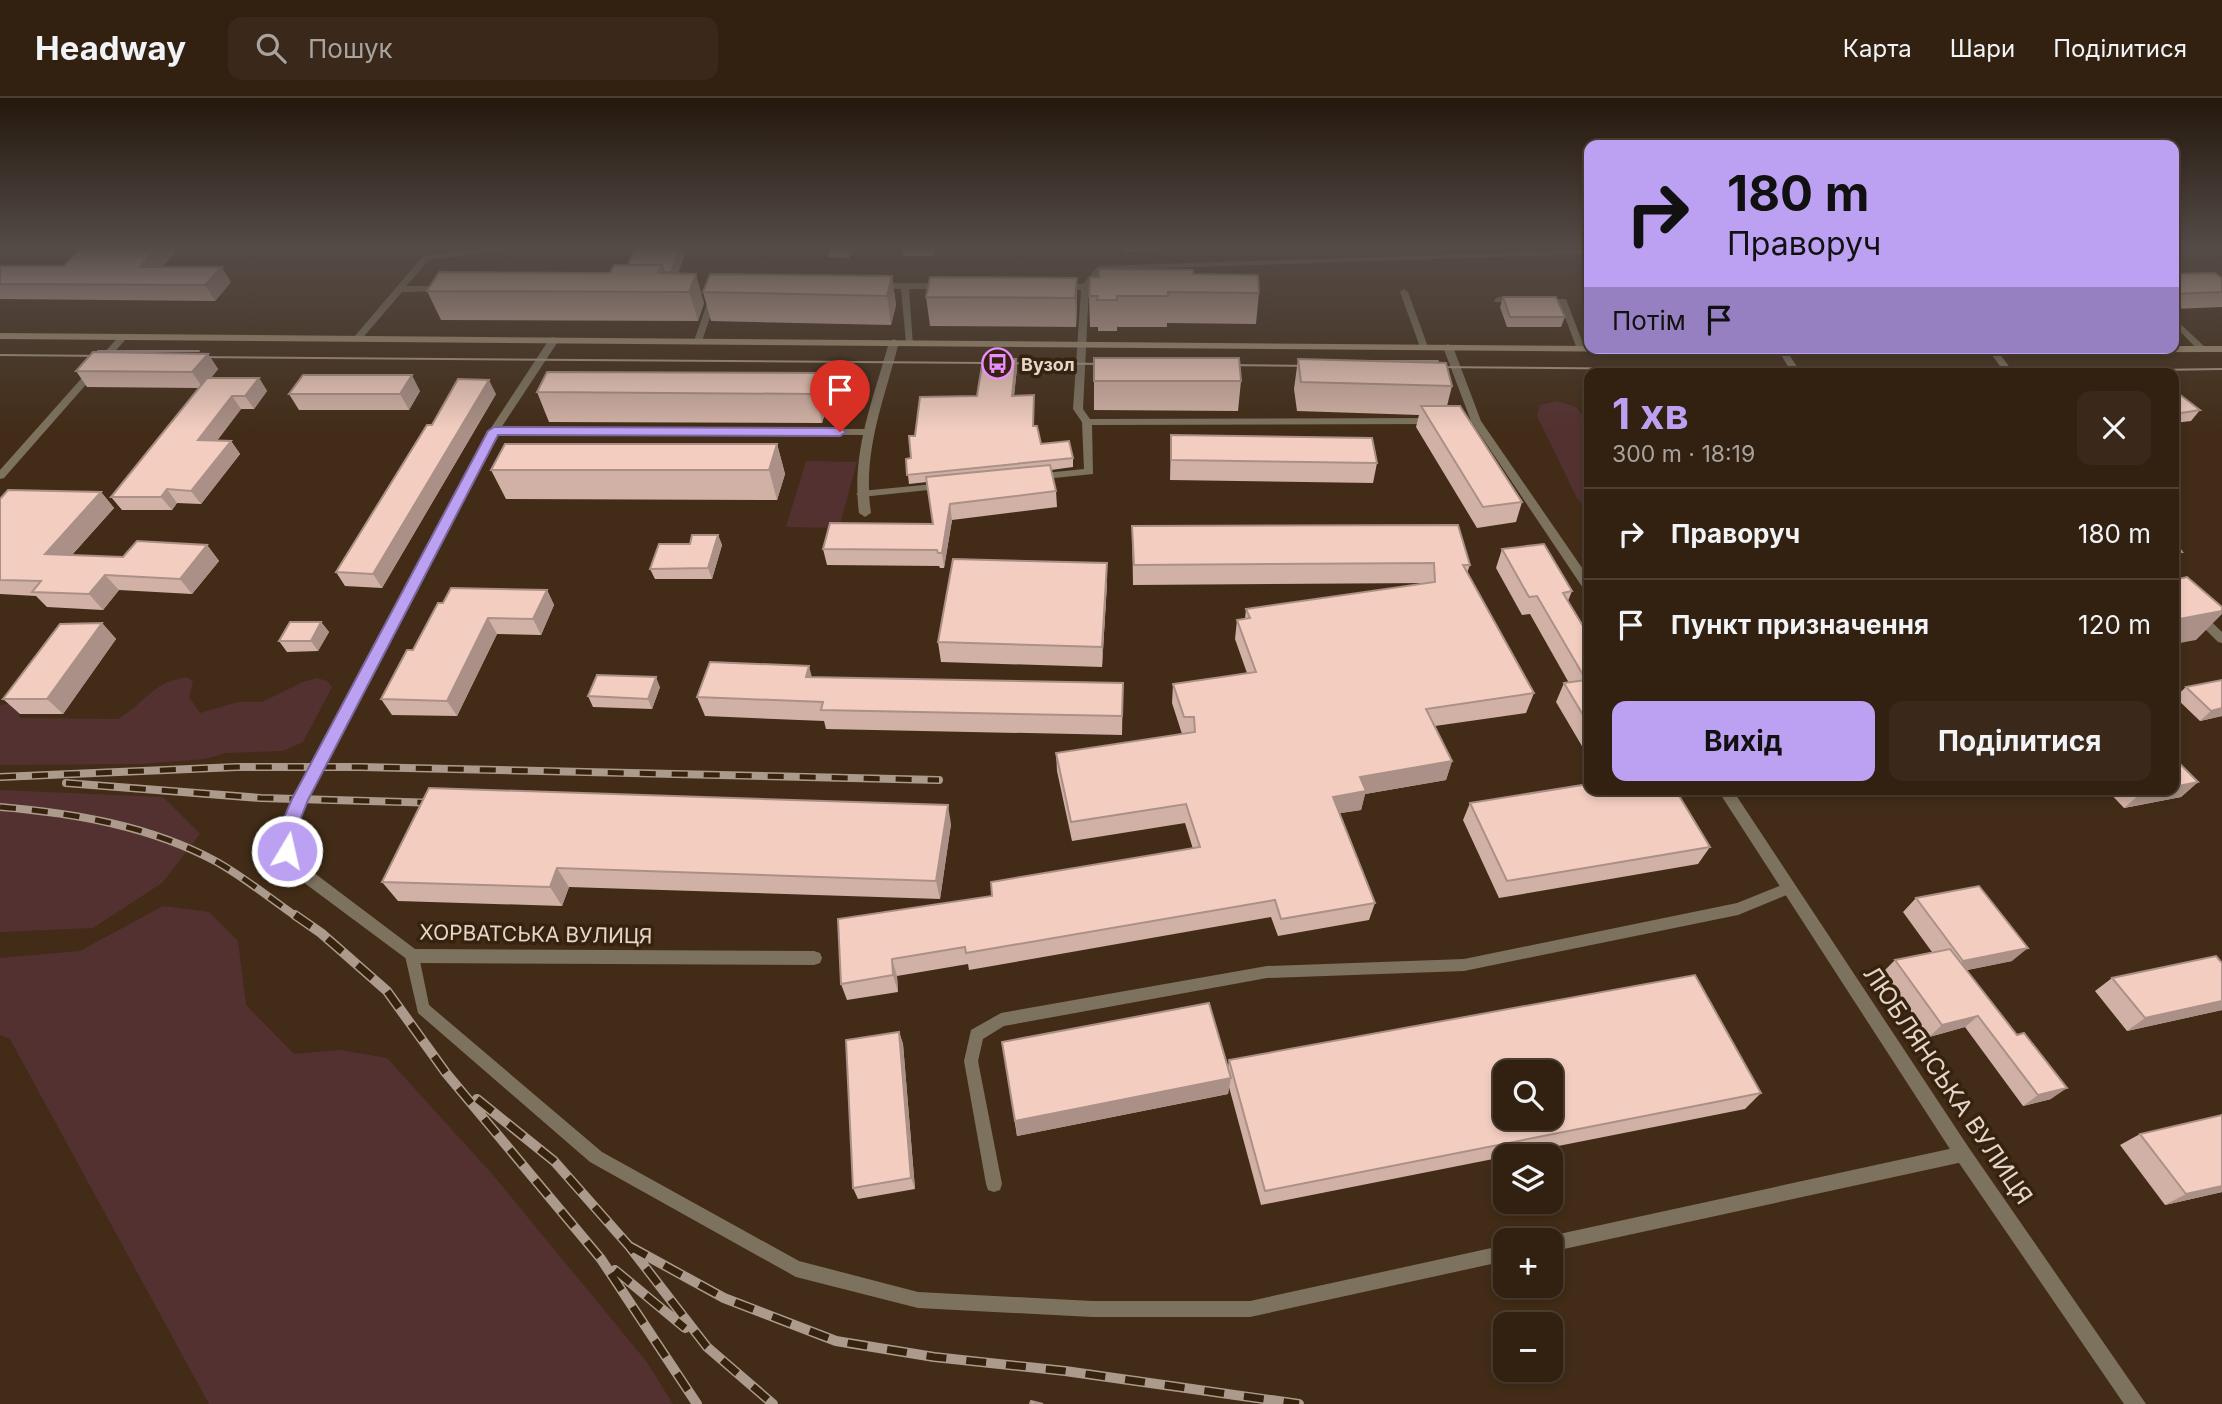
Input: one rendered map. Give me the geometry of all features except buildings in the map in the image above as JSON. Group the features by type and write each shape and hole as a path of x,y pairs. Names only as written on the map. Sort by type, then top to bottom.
{"main road":[{"path":"0,336 1584,348"},
{"path":"2179,349 2222,349"}],"street":[{"name":"ХОРВАТСЬКА ВУЛИЦЯ","path":"554,340 494,431 300,799 289,825 287,851 304,874 412,956 814,958"},
{"path":"865,513 861,494 866,432 894,342"},
{"path":"1448,347 1476,421 1584,581"},
{"name":"ЛЮБЛЯНСЬКА ВУЛИЦЯ","path":"1728,795 1963,1154 2136,1404"}],"lane":[{"path":"357,339 382,309"},
{"path":"698,341 709,309"},
{"path":"907,309 910,343"},
{"path":"1022,478 1090,472 1087,422 1078,409 1083,309"},
{"path":"1410,309 1424,347"},
{"path":"1566,309 1581,348"},
{"path":"2179,326 2202,349"},
{"path":"0,476 123,337"},
{"path":"1782,354 1793,368"},
{"path":"1995,354 2006,368"},
{"path":"1087,422 1449,421"},
{"path":"1462,421 1476,421"},
{"path":"494,431 866,432"},
{"path":"861,494 955,485"},
{"path":"2179,598 2222,639"},
{"path":"993,1184 971,1061 976,1035 1001,1020 1267,972 1464,965 1738,909 1789,888"},
{"path":"412,956 423,1008 596,1157 796,1269 918,1300 1092,1309 1250,1309 1493,1256"},
{"path":"1563,1241 1963,1154"}],"shaded area":[{"path":"1557,401 1576,407 1584,417 1584,505 1578,500 1537,416 1540,405"},
{"path":"806,461 857,462 839,528 786,527"},
{"path":"186,677 193,681 189,697 200,713 238,702 262,702 317,678 327,681 332,687 303,742 283,751 226,753 205,759 141,764 0,765 0,705 16,703 20,718 118,719 164,684"},
{"path":"0,790 163,797 200,834 162,883 93,928 0,932"},
{"path":"163,906 209,912 238,941 246,1005 294,1054 340,1050 387,1058 493,1175 646,1361 673,1404 209,1404 10,1039 0,1035 0,958 80,951"}],"tram line":[{"path":"98,351 199,351"},
{"path":"0,355 108,356"},
{"path":"189,357 1113,364"},
{"path":"1358,361 1438,361"},
{"path":"1221,365 1316,366"},
{"path":"1428,367 1584,368"},
{"path":"2179,370 2222,369"}],"railway":[{"path":"0,777 237,767 361,767 939,780"},
{"path":"66,783 261,798 440,803"},
{"path":"0,807 112,823 166,839 217,862 297,917"},
{"path":"295,915 321,933 387,991 446,1073 601,1259 697,1404"},
{"path":"477,1099 554,1161 629,1246"},
{"path":"629,1246 724,1298 836,1341 934,1357 1065,1371 1299,1404"},
{"path":"629,1246 707,1347 773,1404"},
{"path":"615,1270 685,1328"}],"place":[{"name":"Вузол","path":"998,364"}],"route":[{"path":"287,851 289,825 300,799 494,431 840,432"}]}
